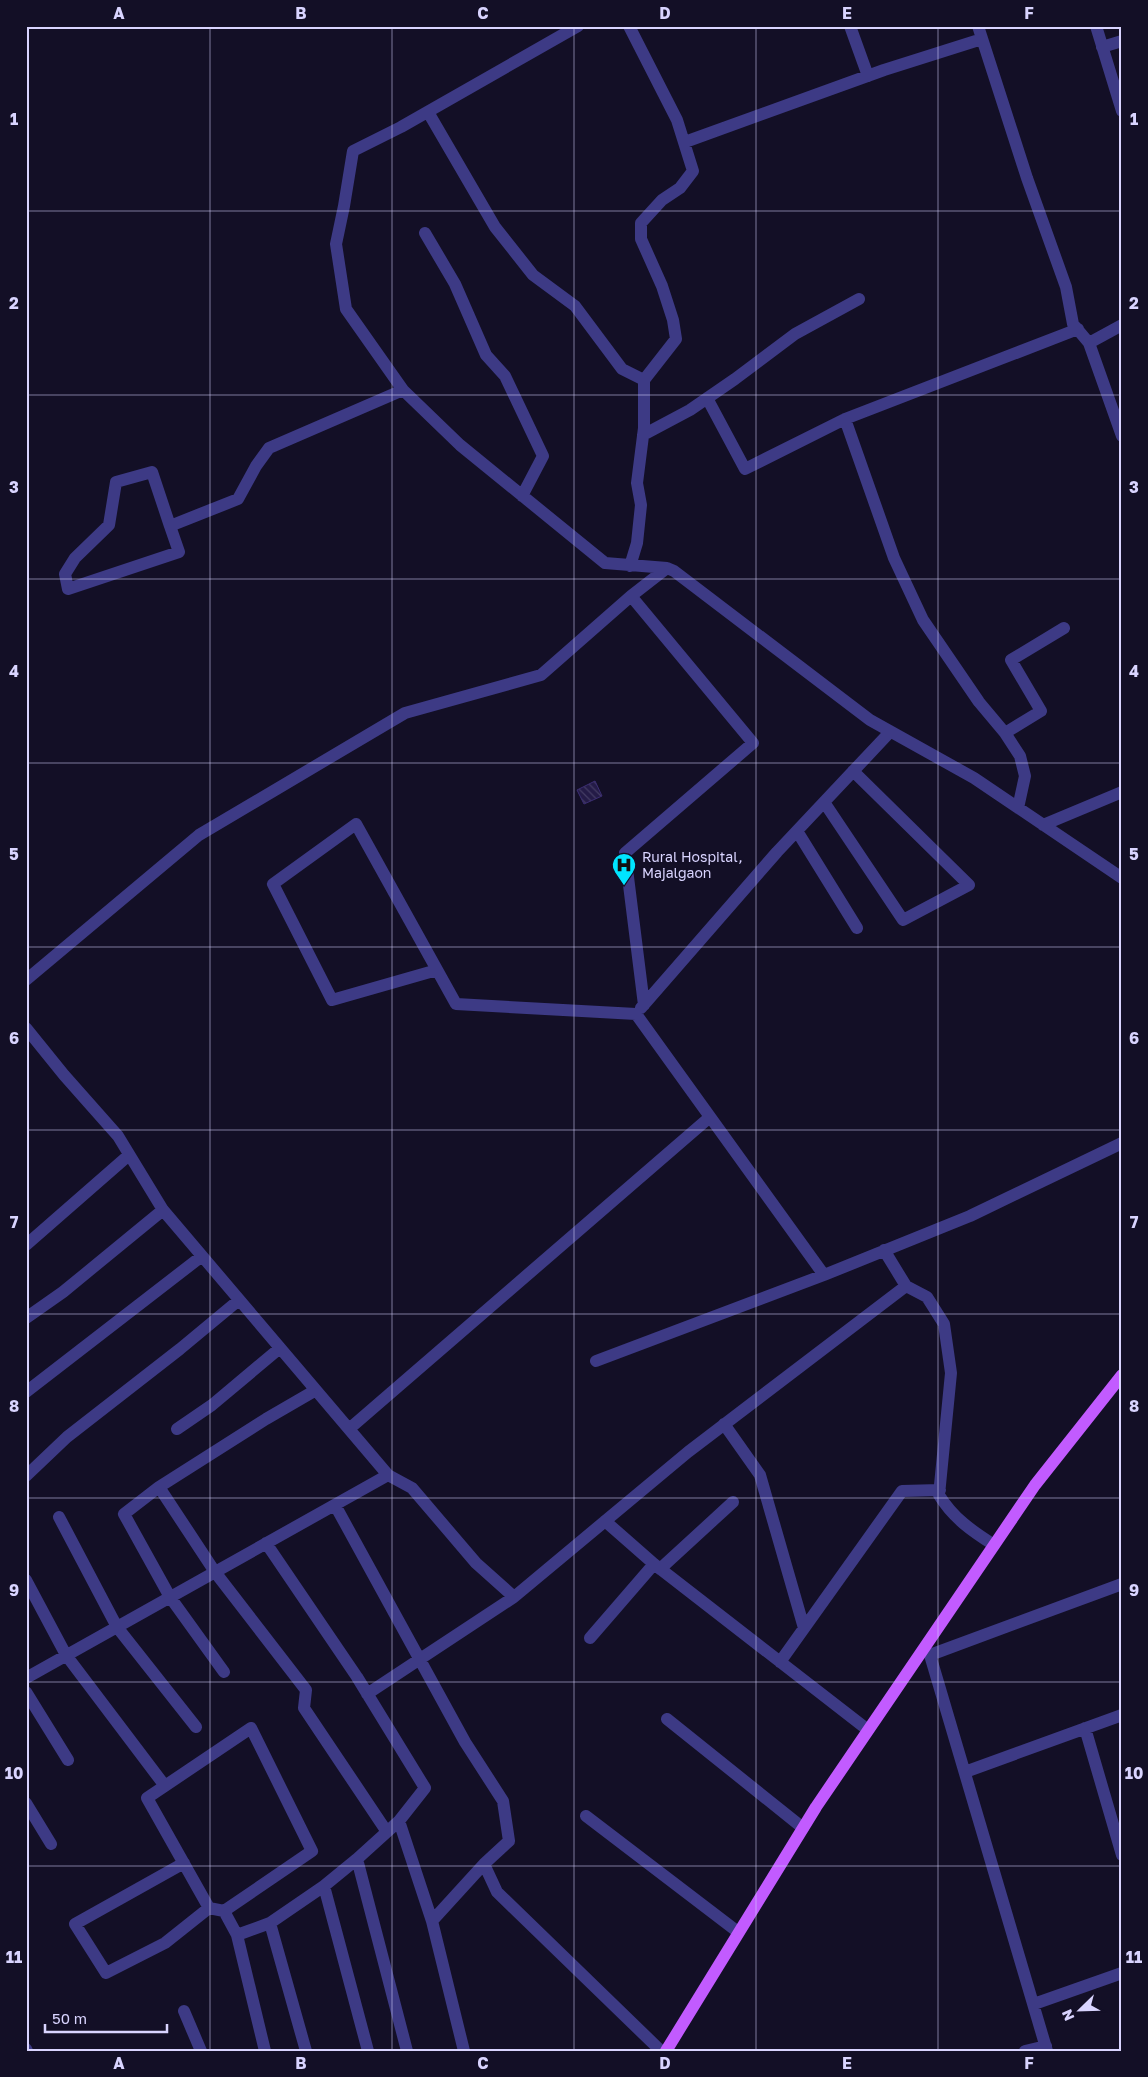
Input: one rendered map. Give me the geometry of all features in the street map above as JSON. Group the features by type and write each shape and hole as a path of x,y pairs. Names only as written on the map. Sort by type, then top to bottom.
{"main road":[{"path":"666,2051 803,1828 868,1730 1035,1485 1122,1375"}],"street":[{"path":"629,26 677,120 693,171 680,188 662,200 641,223 642,239 674,320 676,339 644,380 643,435 637,483 640,505 637,543 630,566"},
{"path":"850,26 868,76"},
{"path":"978,26 1027,178 1066,287 1074,324 1088,343 1122,436"},
{"path":"1096,26 1122,111"},
{"path":"577,27 428,112 353,151 336,244 346,309 403,390 460,446 605,563 667,568 674,571 870,720 974,778 1122,878"},
{"path":"685,142 868,76 982,39"},
{"path":"1102,47 1122,41"},
{"path":"428,112 495,227 533,275 576,306 622,369 644,380"},
{"path":"425,233 455,284 486,355 505,376 543,456 522,496"},
{"path":"643,435 690,410 795,334 859,299"},
{"path":"1088,343 1122,324"},
{"path":"707,398 745,469 845,419 1078,329"},
{"path":"170,526 238,499 256,466 269,448 403,390"},
{"path":"845,419 894,558 923,620 978,702 1006,733 1020,756 1025,776 1018,808"},
{"path":"152,472 170,526 179,552 68,589 65,574 75,558 109,525 116,482 152,472"},
{"path":"26,980 199,835 405,713 541,675 631,596 667,568"},
{"path":"631,596 753,743 625,853 640,1010 710,1117 824,1275"},
{"path":"1006,733 1041,711 1010,660 1064,628"},
{"path":"640,1010 797,831 890,732"},
{"path":"824,802 904,920 969,885 853,771"},
{"path":"1043,825 1122,792"},
{"path":"438,970 332,1000 272,884 356,824 438,970 456,1004 640,1010"},
{"path":"797,831 857,928"},
{"path":"26,1028 64,1075 118,1136 163,1210 349,1430 388,1475 412,1488 476,1563 514,1597"},
{"path":"349,1430 710,1117"},
{"path":"596,1361 824,1275 970,1216 1122,1143"},
{"path":"26,1245 129,1154"},
{"path":"26,1318 63,1292 163,1210"},
{"path":"884,1250 906,1286 927,1297 944,1324 951,1373 939,1494 948,1509 968,1529 994,1545"},
{"path":"26,1392 202,1256"},
{"path":"367,1694 514,1597 688,1452 906,1286"},
{"path":"26,1476 68,1437 239,1300"},
{"path":"176,1429 212,1404 280,1348"},
{"path":"224,1672 170,1597 124,1514 159,1487 266,1419 316,1390"},
{"path":"724,1424 760,1475 804,1628"},
{"path":"26,1678 388,1475"},
{"path":"159,1487 215,1572 306,1690 304,1708 387,1832"},
{"path":"780,1662 902,1491 940,1490"},
{"path":"590,1638 657,1566 733,1502"},
{"path":"334,1505 465,1742 503,1801 509,1841 484,1864 432,1921"},
{"path":"59,1517 117,1627 196,1726"},
{"path":"605,1521 657,1566 868,1730"},
{"path":"237,1935 270,1924 324,1886 399,1821 426,1788 367,1694 266,1543"},
{"path":"26,1580 66,1655 165,1786"},
{"path":"1025,2051 1046,2048 930,1655 1122,1584"},
{"path":"26,1692 68,1760"},
{"path":"965,1772 1122,1715"},
{"path":"668,1719 803,1828"},
{"path":"251,1728 312,1851 224,1911 209,1908 147,1798 165,1786 251,1728"},
{"path":"1085,1728 1122,1855"},
{"path":"26,1803 51,1844"},
{"path":"586,1816 738,1932"},
{"path":"399,1821 432,1921 464,2051"},
{"path":"357,1859 407,2051"},
{"path":"184,1863 75,1924 106,1973 165,1943 209,1908"},
{"path":"484,1864 497,1892 660,2051"},
{"path":"324,1886 368,2051"},
{"path":"224,1911 237,1935 265,2051"},
{"path":"270,1924 306,2051"},
{"path":"1034,2004 1122,1973"},
{"path":"184,2012 201,2051"}],"building":[{"path":"595,781 602,796 584,804 577,790"}],"place":[{"name":"Rural Hospital, Majalgaon","path":"624,886"}]}
